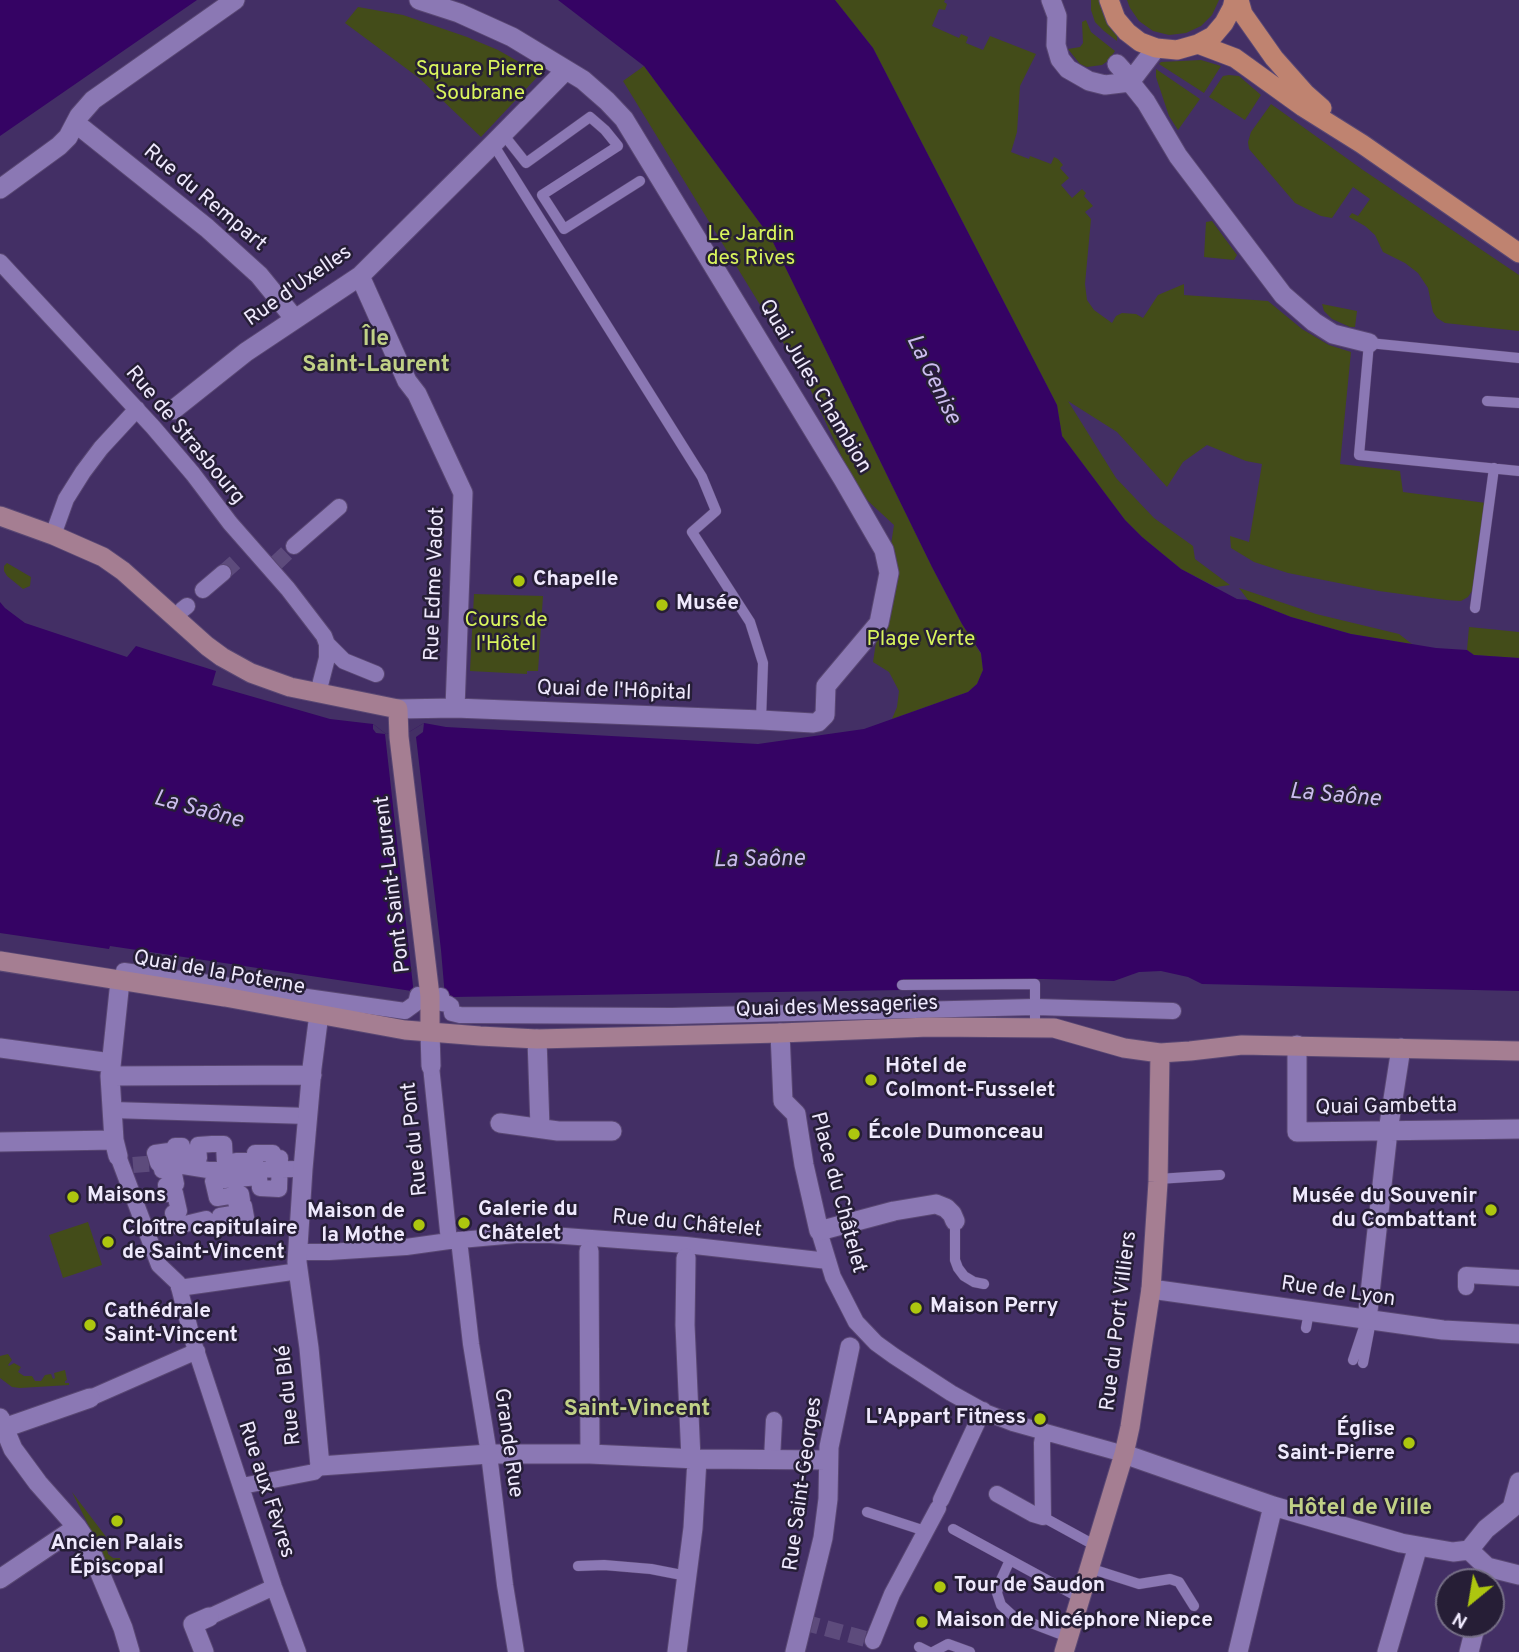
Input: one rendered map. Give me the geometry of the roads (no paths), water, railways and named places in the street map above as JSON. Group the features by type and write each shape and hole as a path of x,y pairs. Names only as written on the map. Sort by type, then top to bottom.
{"main road":[{"path":"1109,0 1116,19 1140,42 1156,48 1177,50 1213,36 1237,0"},
{"path":"1237,0 1243,14 1274,58 1305,93 1362,144"},
{"path":"1198,44 1235,58 1519,253"},
{"path":"0,516 103,557 123,571 207,646 251,673 290,687 398,709"},
{"name":"Pont Saint-Laurent","path":"398,709 430,996 425,1003 430,1032"},
{"name":"Quai de la Poterne","path":"0,961 430,1032"},
{"name":"Quai des Messageries","path":"430,1032 537,1039 929,1027 1035,1027 1054,1028 1124,1048 1160,1053 1242,1045 1297,1045"},
{"path":"1297,1045 1519,1051"},
{"name":"Rue du Port Villiers","path":"1066,1645 1124,1454 1152,1289 1158,1179 1160,1053"}],"street":[{"path":"0,189 59,146 93,100 235,0"},
{"name":"Quai Jules Chambion","path":"419,0 459,13 512,37 583,80 624,119 884,550 889,573 878,624 825,686 825,715"},
{"path":"1051,0 1057,16 1056,45 1060,59 1079,77 1105,85 1130,82 1156,48"},
{"path":"1105,85 1107,72 1117,65 1127,32"},
{"path":"1117,65 1146,102 1178,156 1283,295 1314,322 1333,334 1369,343"},
{"name":"Rue d'Uxelles","path":"153,427 246,352 360,275 566,70"},
{"name":"Rue du Rempart","path":"75,124 207,228 259,275 294,318"},
{"name":"Rue de Strasbourg","path":"0,262 153,427 246,552 272,567 324,636 327,644 344,662 376,674"},
{"name":"Rue Edme Vadot","path":"360,275 407,382 417,394 463,493 455,708"},
{"path":"52,535 66,499 83,472 137,409"},
{"path":"294,547 339,507"},
{"path":"203,590 223,573"},
{"path":"318,693 327,657 327,644"},
{"name":"Quai de l'Hôpital","path":"398,709 455,708 813,723 825,715"},
{"name":"Quai de la Poterne","path":"0,954 425,1003"},
{"path":"120,981 111,1070 111,1110 122,1157 148,1237 159,1265 178,1283 179,1288"},
{"name":"Quai des Messageries","path":"425,1003 448,1004 452,1013 460,1015 672,1016 1035,1007 1173,1011"},
{"name":"Rue du Blé","path":"319,1014 303,1170 299,1253 320,1466"},
{"name":"Rue du Pont","path":"430,1032 431,1066 454,1240"},
{"name":"Place du Châtelet","path":"780,1033 783,1101 796,1114 818,1231 843,1299 856,1322 876,1343 894,1356 983,1410 1013,1423 1124,1454"},
{"path":"537,1039 540,1127"},
{"name":"Quai Gambetta","path":"1297,1045 1297,1132 1519,1129"},
{"path":"0,1048 111,1070 312,1075"},
{"path":"1369,1320 1388,1131 1401,1048"},
{"path":"111,1110 308,1116"},
{"path":"500,1123 558,1130 612,1131"},
{"path":"0,1142 122,1157"},
{"path":"198,1144 224,1144 225,1164 255,1161 255,1153 273,1153 273,1158 280,1158 280,1169 279,1189 260,1188 259,1177 213,1181 217,1198 242,1194 242,1200 236,1201 237,1207 244,1206 246,1217 233,1219 232,1214 220,1216 221,1221 208,1223 206,1219 177,1226 173,1213 179,1211 175,1193 168,1194 166,1185 176,1184 173,1169 162,1170 155,1153 169,1151 172,1159 175,1159 175,1146 183,1146 185,1157 199,1157 198,1144"},
{"path":"157,1163 208,1170 303,1170"},
{"path":"818,1231 894,1211 936,1204 946,1208 954,1221"},
{"name":"Rue du Châtelet","path":"179,1288 299,1253 539,1235 589,1245 828,1261"},
{"name":"Grande Rue","path":"454,1240 489,1454 516,1652"},
{"path":"589,1245 590,1454"},
{"path":"677,1652 694,1528 694,1459 685,1325 686,1251"},
{"path":"1466,1287 1466,1275 1519,1278"},
{"name":"Rue aux Fèvres","path":"179,1288 195,1346 298,1652"},
{"name":"Rue de Lyon","path":"1152,1289 1308,1320 1369,1320 1443,1330 1519,1334"},
{"name":"Rue Saint-Georges","path":"795,1652 823,1538 831,1434 856,1322"},
{"path":"130,1652 123,1628 87,1542 13,1449 2,1423 90,1398 195,1346"},
{"path":"873,1641 892,1594 925,1533 983,1410"},
{"path":"772,1459 774,1420"},
{"path":"997,1494 1043,1517 1044,1432"},
{"path":"242,1486 314,1472 320,1466 489,1454 828,1460"},
{"path":"1124,1454 1272,1506 1401,1543 1453,1552 1469,1550 1486,1530 1517,1509 1519,1482"},
{"path":"1238,1652 1272,1506"},
{"path":"0,1579 77,1527"},
{"path":"1387,1652 1418,1546"},
{"path":"1469,1550 1482,1568"},
{"path":"204,1652 193,1624 274,1587"}],"lane":[{"path":"498,139 526,163 590,117 618,146 542,195 564,229 640,181"},
{"path":"498,139 702,477 716,511 692,532 750,622 763,663 761,720"},
{"path":"1519,358 1369,343 1359,455 1519,471"},
{"path":"1487,401 1519,403"},
{"path":"1475,608 1494,468"},
{"path":"902,985 1035,984 1035,1027"},
{"path":"1158,1179 1220,1175"},
{"path":"954,1221 958,1268 964,1276 984,1284"},
{"path":"1358,1361 1369,1320"},
{"path":"867,1512 925,1533"},
{"path":"1043,1517 1096,1546"},
{"path":"953,1529 1080,1598"},
{"path":"1010,1560 999,1584 997,1593 1000,1605 1013,1616 1066,1645"},
{"path":"578,1566 651,1569 687,1576"},
{"path":"1089,1568 1139,1584 1170,1578 1179,1582 1194,1606"},
{"path":"919,1647 931,1652 948,1644 970,1652"}],"water":[{"path":"0,0 197,0 0,136"},
{"path":"558,0 835,0 873,48 1057,405 1062,436 1125,520 1142,537 1181,569 1237,599 1248,600 1291,617 1351,634 1436,648 1467,650 1474,655 1519,658 1519,991 1202,984 1188,977 1161,971 1139,972 1114,981 903,979 903,990 452,997 110,946 109,949 0,933 0,602 25,623 127,657 136,646 216,671 212,685 330,719 373,724 386,734 409,732 424,723 446,727 758,744 864,729 968,692 977,684 983,670 981,653 962,624 932,567 771,238 644,66"}],"tunnel":[{"path":"275,564 294,546"},
{"path":"223,573 241,557"},
{"path":"133,1165 157,1163"},
{"path":"803,1622 873,1641"}],"place":[{"name":"Chapelle","path":"519,581"},
{"name":"Musée","path":"662,605"},
{"name":"Hôtel de Colmont-Fusselet","path":"871,1080"},
{"name":"École Dumonceau","path":"854,1134"},
{"name":"Maisons","path":"73,1197"},
{"name":"Musée du Souvenir du Combattant","path":"1491,1210"},
{"name":"Galerie du Châtelet","path":"464,1223"},
{"name":"Maison de la Mothe","path":"419,1225"},
{"name":"Cloître capitulaire de Saint-Vincent","path":"108,1242"},
{"name":"Maison Perry","path":"916,1308"},
{"name":"Cathédrale Saint-Vincent","path":"90,1325"},
{"name":"L'Appart Fitness","path":"1040,1419"},
{"name":"Église Saint-Pierre","path":"1409,1443"},
{"name":"Ancien Palais Épiscopal","path":"117,1521"},
{"name":"Tour de Saudon","path":"940,1587"},
{"name":"Maison de Nicéphore Niepce","path":"922,1622"}],"district":[{"name":"Île Saint-Laurent","path":"376,353"},
{"name":"Saint-Vincent","path":"637,1410"},
{"name":"Hôtel de Ville","path":"1360,1509"}],"park label":[{"name":"Square Pierre Soubrane","path":"480,83"},
{"name":"Le Jardin des Rives","path":"751,248"},
{"name":"Cours de l'Hôtel","path":"506,634"},
{"name":"Plage Verte","path":"921,641"}],"water label":[{"name":"La Genise","path":"932,380"},
{"name":"La Saône","path":"1335,797"},
{"name":"La Saône","path":"198,811"},
{"name":"La Saône","path":"759,861"}]}
